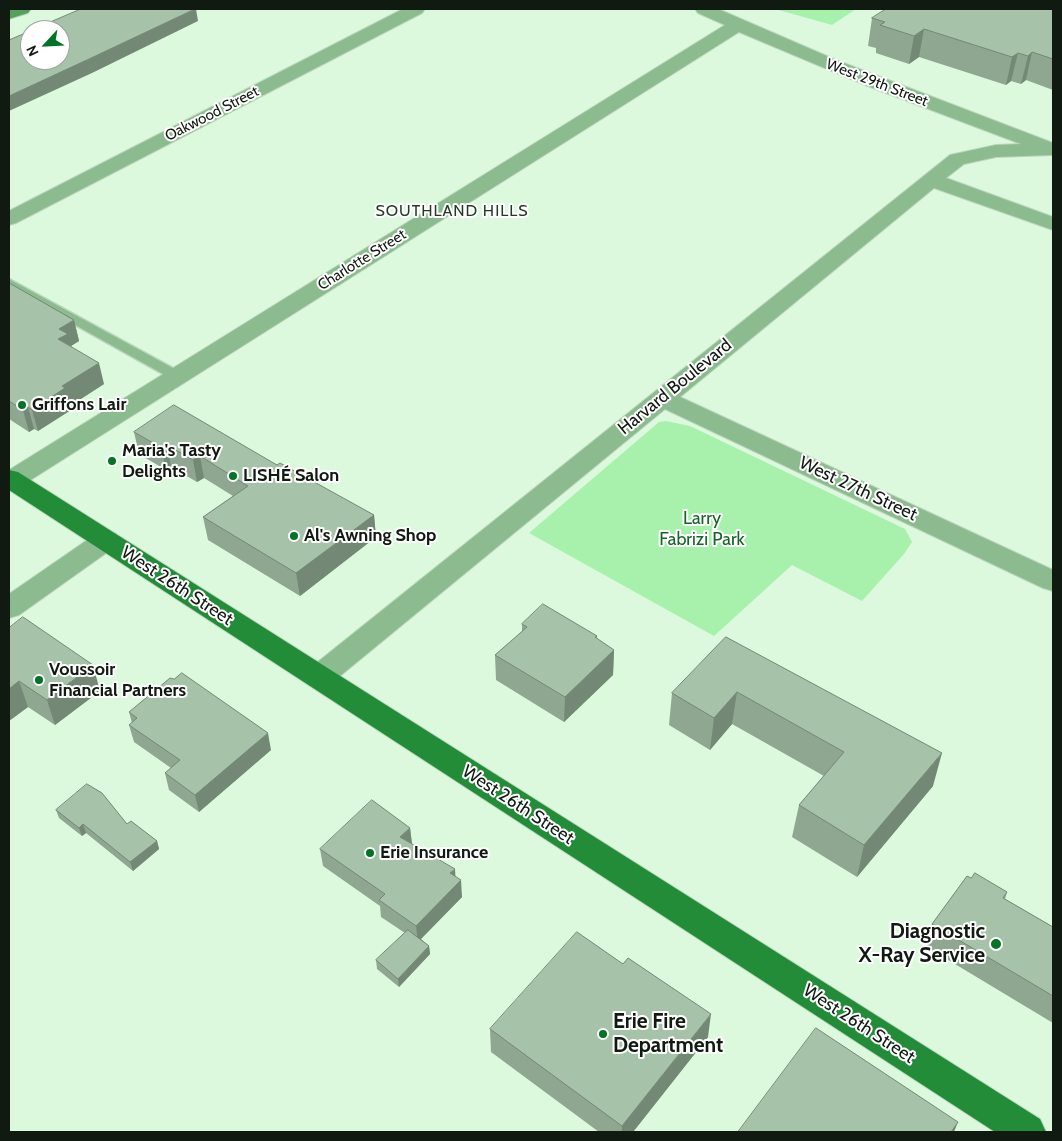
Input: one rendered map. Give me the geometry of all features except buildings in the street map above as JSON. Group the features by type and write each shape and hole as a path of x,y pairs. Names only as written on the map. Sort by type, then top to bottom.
{"main road":[{"name":"West 26th Street","path":"11,479 1028,1132"}],"street":[{"path":"9,14 22,9"},
{"name":"Oakwood Street","path":"9,219 416,9"},
{"name":"West 29th Street","path":"704,9 809,57 1053,149"},
{"name":"Charlotte Street","path":"11,479 738,25"},
{"name":"Harvard Boulevard","path":"319,677 957,159 965,156 996,152 1053,149"},
{"path":"931,180 1053,224"},
{"name":"West 27th Street","path":"662,398 1053,581"},
{"path":"9,608 106,540"}],"lane":[{"path":"9,283 177,376"}],"green space":[{"path":"775,9 856,9 832,25"},
{"name":"Larry Fabrizi Park","path":"666,421 690,426 905,529 912,542 904,554 862,601 792,565 714,636 529,533 659,422"}],"place":[{"name":"Griffons Lair","path":"22,405"},
{"name":"Maria's Tasty Delights","path":"112,461"},
{"name":"LISHÉ Salon","path":"233,476"},
{"name":"Al's Awning Shop","path":"294,536"},
{"name":"Voussoir Financial Partners","path":"39,680"},
{"name":"Erie Insurance","path":"370,853"},
{"name":"Diagnostic X-Ray Service","path":"996,944"},
{"name":"Erie Fire Department","path":"603,1034"}],"district":[{"name":"SOUTHLAND HILLS","path":"452,211"}]}
